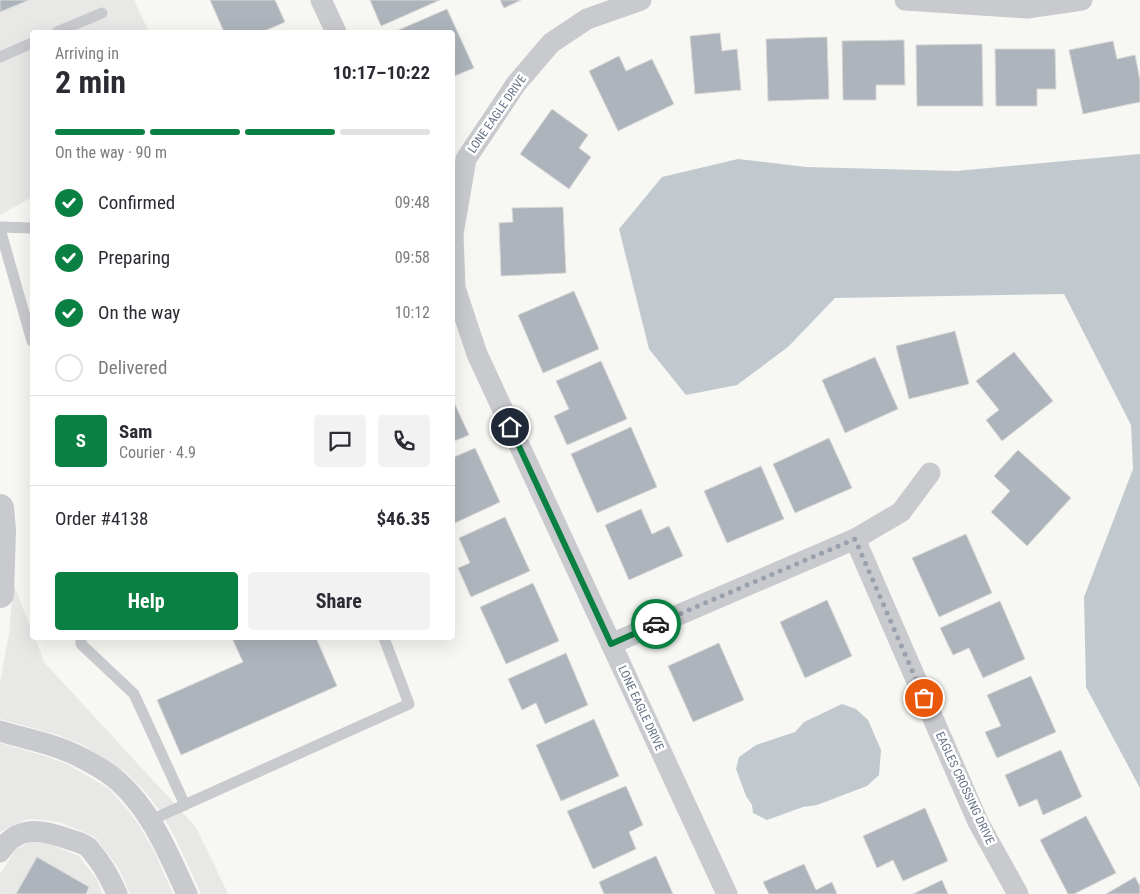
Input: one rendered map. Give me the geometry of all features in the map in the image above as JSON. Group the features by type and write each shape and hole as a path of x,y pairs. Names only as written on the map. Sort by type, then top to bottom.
{"street":[{"path":"321,0 335,30"},
{"name":"LONE EAGLE DRIVE","path":"455,208 459,156 551,43 587,19 641,0"},
{"path":"905,0 1027,8 1082,0"},
{"name":"LONE EAGLE DRIVE","path":"455,288 477,354 727,894"},
{"path":"611,644 855,539 901,512 930,473"},
{"path":"0,508 2,530 0,594"},
{"name":"EAGLES CROSSING DRIVE","path":"855,539 978,822 1018,894"},
{"path":"0,731 53,746 76,755 117,780 151,820 187,894"},
{"path":"0,852 7,840 30,830 53,833 87,846 108,874 117,894"}],"lane":[{"path":"62,30 102,13"},
{"path":"0,57 30,44"},
{"path":"30,228 0,228 30,334"},
{"path":"81,640 80,644 134,694 185,804"},
{"path":"151,820 410,704 385,640"}],"shaded area":[{"path":"0,0 134,0 148,30 30,30 30,198 0,215"},
{"path":"1140,154 1140,788 1086,687 1084,597 1133,469 1131,425 1064,294 835,298 788,347 737,385 686,395 649,349 619,229 662,177 738,159 806,167 956,171"},
{"path":"13,582 30,627 30,640 36,640 44,662 196,827 228,894 201,894 177,841 162,814 147,794 126,772 83,745 58,735 0,719 0,683 9,633"},
{"path":"842,704 856,709 868,720 881,750 879,775 867,786 817,805 803,807 767,820 753,813 752,805 746,796 736,769 739,757 756,745 795,732 804,722"},
{"path":"0,743 69,765 108,788 140,827 154,851 173,894 130,894 119,869 97,839 59,822 25,820 0,832"},
{"path":"31,842 49,844 79,856 97,880 103,894 0,894 0,874 16,849"}],"building":[{"path":"0,0 29,0 0,12"},
{"path":"210,0 275,0 285,22 267,30 223,30"},
{"path":"370,0 440,0 381,26"},
{"path":"500,0 521,0 504,8"},
{"path":"447,9 474,68 455,76 455,30 399,30"},
{"path":"720,33 722,51 737,49 741,90 695,94 690,36"},
{"path":"827,37 829,99 768,101 766,39"},
{"path":"904,40 905,85 876,85 876,100 843,100 842,41"},
{"path":"1113,41 1117,59 1135,55 1140,80 1140,102 1083,114 1069,50"},
{"path":"982,44 983,106 917,106 916,45"},
{"path":"995,49 1055,49 1056,89 1037,89 1037,106 996,106"},
{"path":"619,56 626,71 652,59 674,104 618,131 589,71"},
{"path":"552,109 588,135 579,148 591,157 569,189 520,154"},
{"path":"563,207 566,273 501,276 499,223 513,222 512,208"},
{"path":"574,291 599,349 543,373 518,315"},
{"path":"955,331 969,384 909,399 896,346"},
{"path":"1014,352 1053,401 1002,441 986,420 999,410 976,381"},
{"path":"875,357 898,409 845,433 822,380"},
{"path":"601,361 627,419 567,445 554,416 569,409 556,381"},
{"path":"455,405 469,435 455,441"},
{"path":"631,427 657,487 597,513 571,454"},
{"path":"829,438 852,488 795,513 773,464"},
{"path":"475,448 500,502 455,523 455,457"},
{"path":"1018,450 1071,498 1027,546 991,512 1010,491 994,476"},
{"path":"761,466 784,519 727,543 704,491"},
{"path":"641,509 652,534 669,526 683,556 629,580 605,525"},
{"path":"505,517 530,571 471,597 458,568 470,563 459,538"},
{"path":"966,534 992,593 939,617 912,558"},
{"path":"533,583 559,641 506,664 480,607"},
{"path":"827,600 852,656 805,678 780,622"},
{"path":"1000,601 1025,659 983,678 969,648 953,655 940,628"},
{"path":"233,640 317,640 337,686 181,755 157,700 243,662"},
{"path":"719,643 744,700 693,722 668,666"},
{"path":"566,653 588,705 545,724 536,703 522,710 508,679"},
{"path":"1031,676 1056,732 997,758 985,732 1001,726 987,695"},
{"path":"594,719 619,776 561,801 536,745"},
{"path":"1061,750 1082,797 1043,815 1037,799 1019,807 1005,775"},
{"path":"626,786 643,825 629,832 636,849 593,869 567,811"},
{"path":"925,808 948,861 903,881 893,860 877,868 863,836"},
{"path":"1086,816 1116,873 1074,894 1068,894 1040,840"},
{"path":"656,856 673,894 604,894 599,882"},
{"path":"37,857 89,887 86,894 16,894"},
{"path":"804,864 816,890 832,882 837,894 769,894 763,882"},
{"path":"1135,877 1140,886 1140,894 1106,894"},
{"path":"942,880 948,894 913,894"}],"way so far":[{"path":"656,624 855,539 924,698"}],"route":[{"path":"510,427 611,644 656,624"}]}
